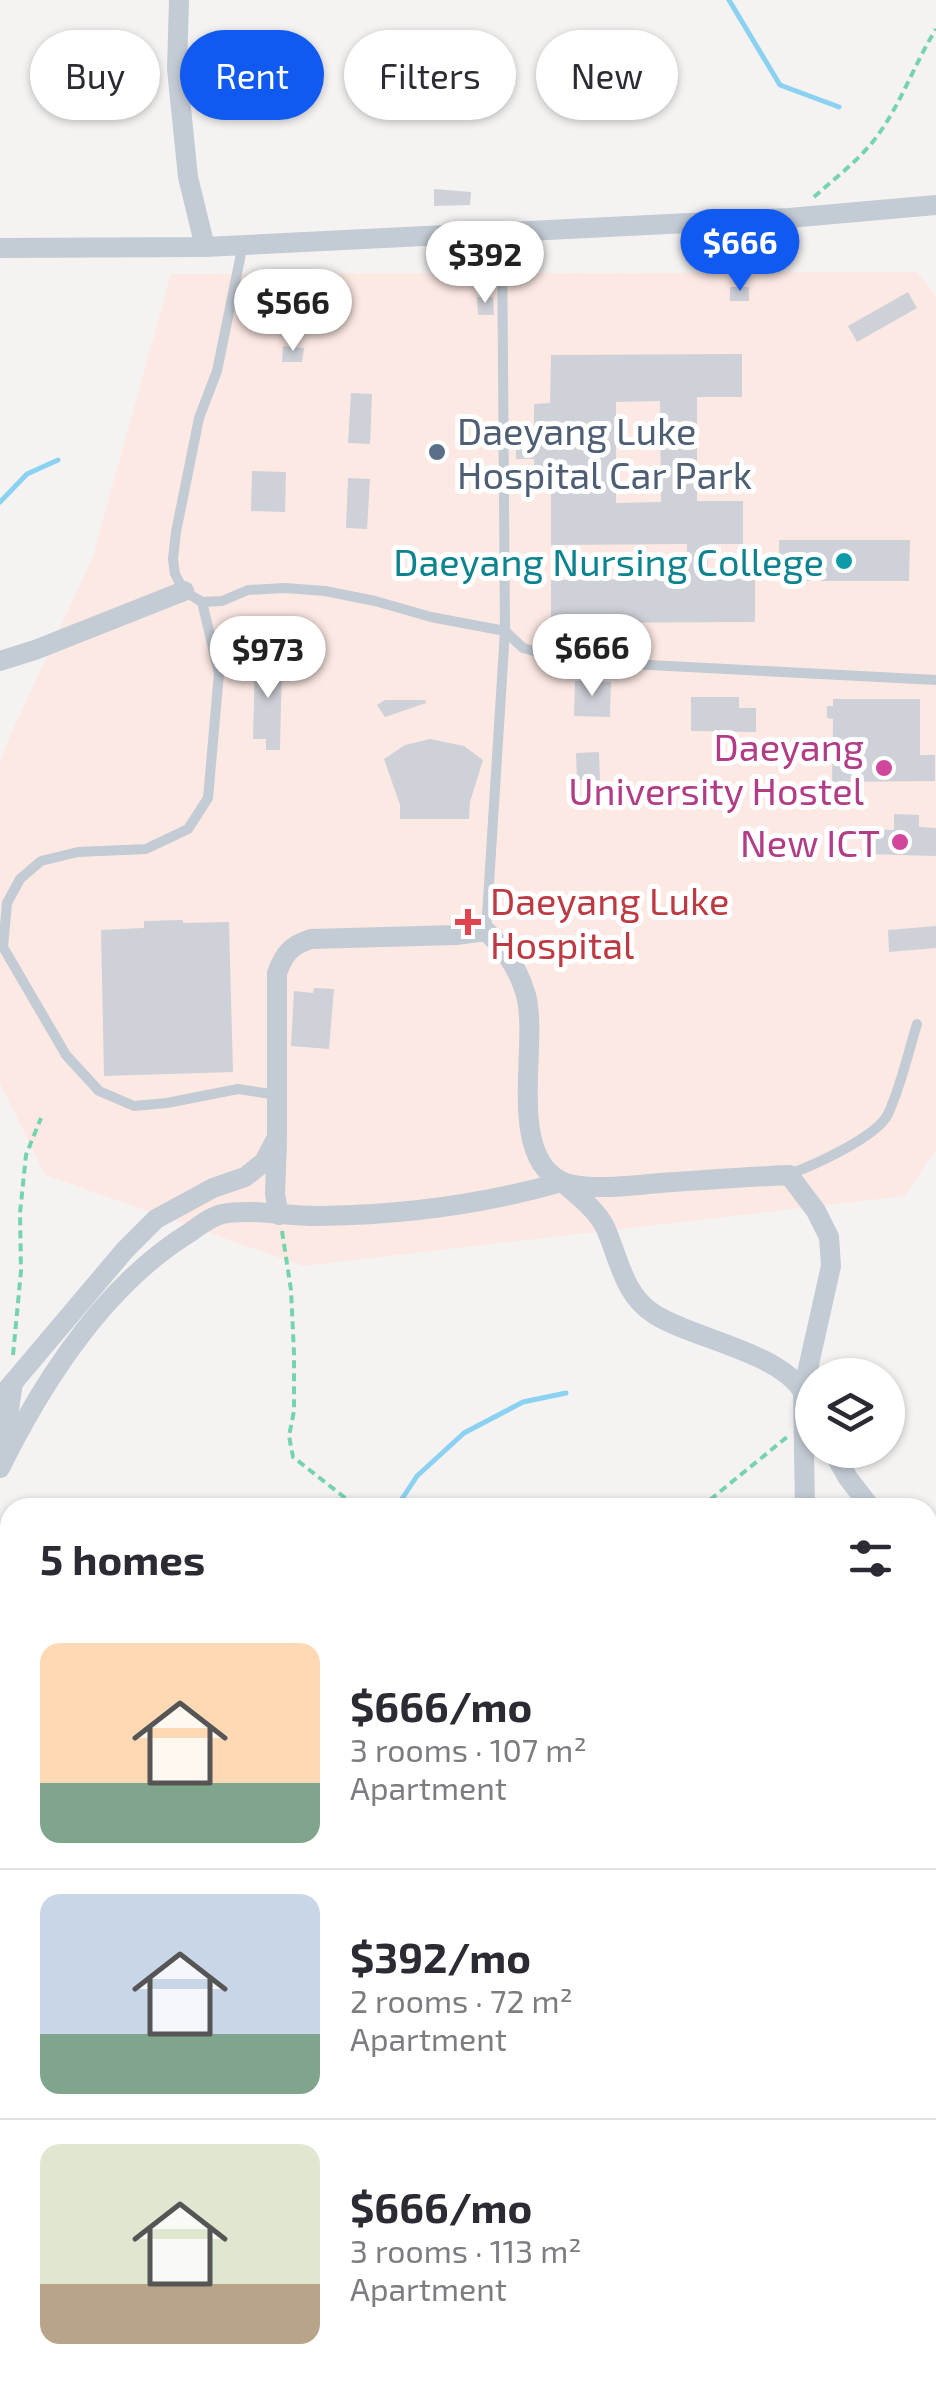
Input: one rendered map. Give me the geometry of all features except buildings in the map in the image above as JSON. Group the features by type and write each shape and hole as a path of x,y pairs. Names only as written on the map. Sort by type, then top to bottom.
{"street":[{"path":"179,0 177,69 188,177 205,247"},
{"path":"0,248 205,247 789,218 936,206"},
{"path":"0,660 193,597"},
{"path":"279,1214 275,1194 277,973 283,956 296,944 311,939 486,931 500,944 526,995 529,1110 533,1149 543,1167 590,1207 604,1225 630,1290 650,1312 771,1363 795,1380"},
{"path":"0,1467 7,1391 156,1220 245,1176 264,1162 277,1137"},
{"path":"217,1215 237,1212 320,1216 406,1211 521,1194 562,1182 595,1187 789,1174 829,1237 831,1266 811,1358"},
{"path":"0,1467 20,1426 92,1321 173,1243 217,1215 245,1176"},
{"path":"805,1498 806,1468"},
{"path":"842,1468 863,1498"}],"lane":[{"path":"486,931 504,631 502,230"},
{"path":"244,244 216,371 199,418 173,559 176,574 193,597 220,673 208,798 188,829 146,849 78,852 41,861 20,880 7,903 3,947 66,1055 99,1091 134,1106 238,1090 278,1095"},
{"path":"193,597 222,600 248,590 285,588 325,591 431,618 504,631 523,648 548,655 631,664 936,680"},
{"path":"789,1174 878,1128 888,1116 917,1024"}],"path":[{"path":"789,218 846,170 872,142 936,29"},
{"path":"7,1391 21,1271 20,1213 26,1154 41,1118"},
{"path":"279,1214 291,1290 294,1411 289,1436 294,1457 345,1498"},
{"path":"712,1498 795,1431"}],"shaded area":[{"name":"Daeyang Luke Hospital","path":"917,272 936,296 936,1149 905,1196 303,1266 45,1175 0,1083 0,762 93,556 171,274"}],"waterway":[{"path":"729,0 780,85 839,107"},
{"path":"0,502 27,474 58,460"},
{"path":"403,1498 417,1476 464,1433 523,1402 566,1393"}],"place":[{"name":"Daeyang Luke Hospital Car Park","path":"437,452"},
{"name":"Daeyang Nursing College","path":"844,561"},
{"name":"Daeyang University Hostel","path":"884,768"},
{"name":"New ICT","path":"900,842"},
{"name":"Daeyang Luke Hospital","path":"468,922"}]}
